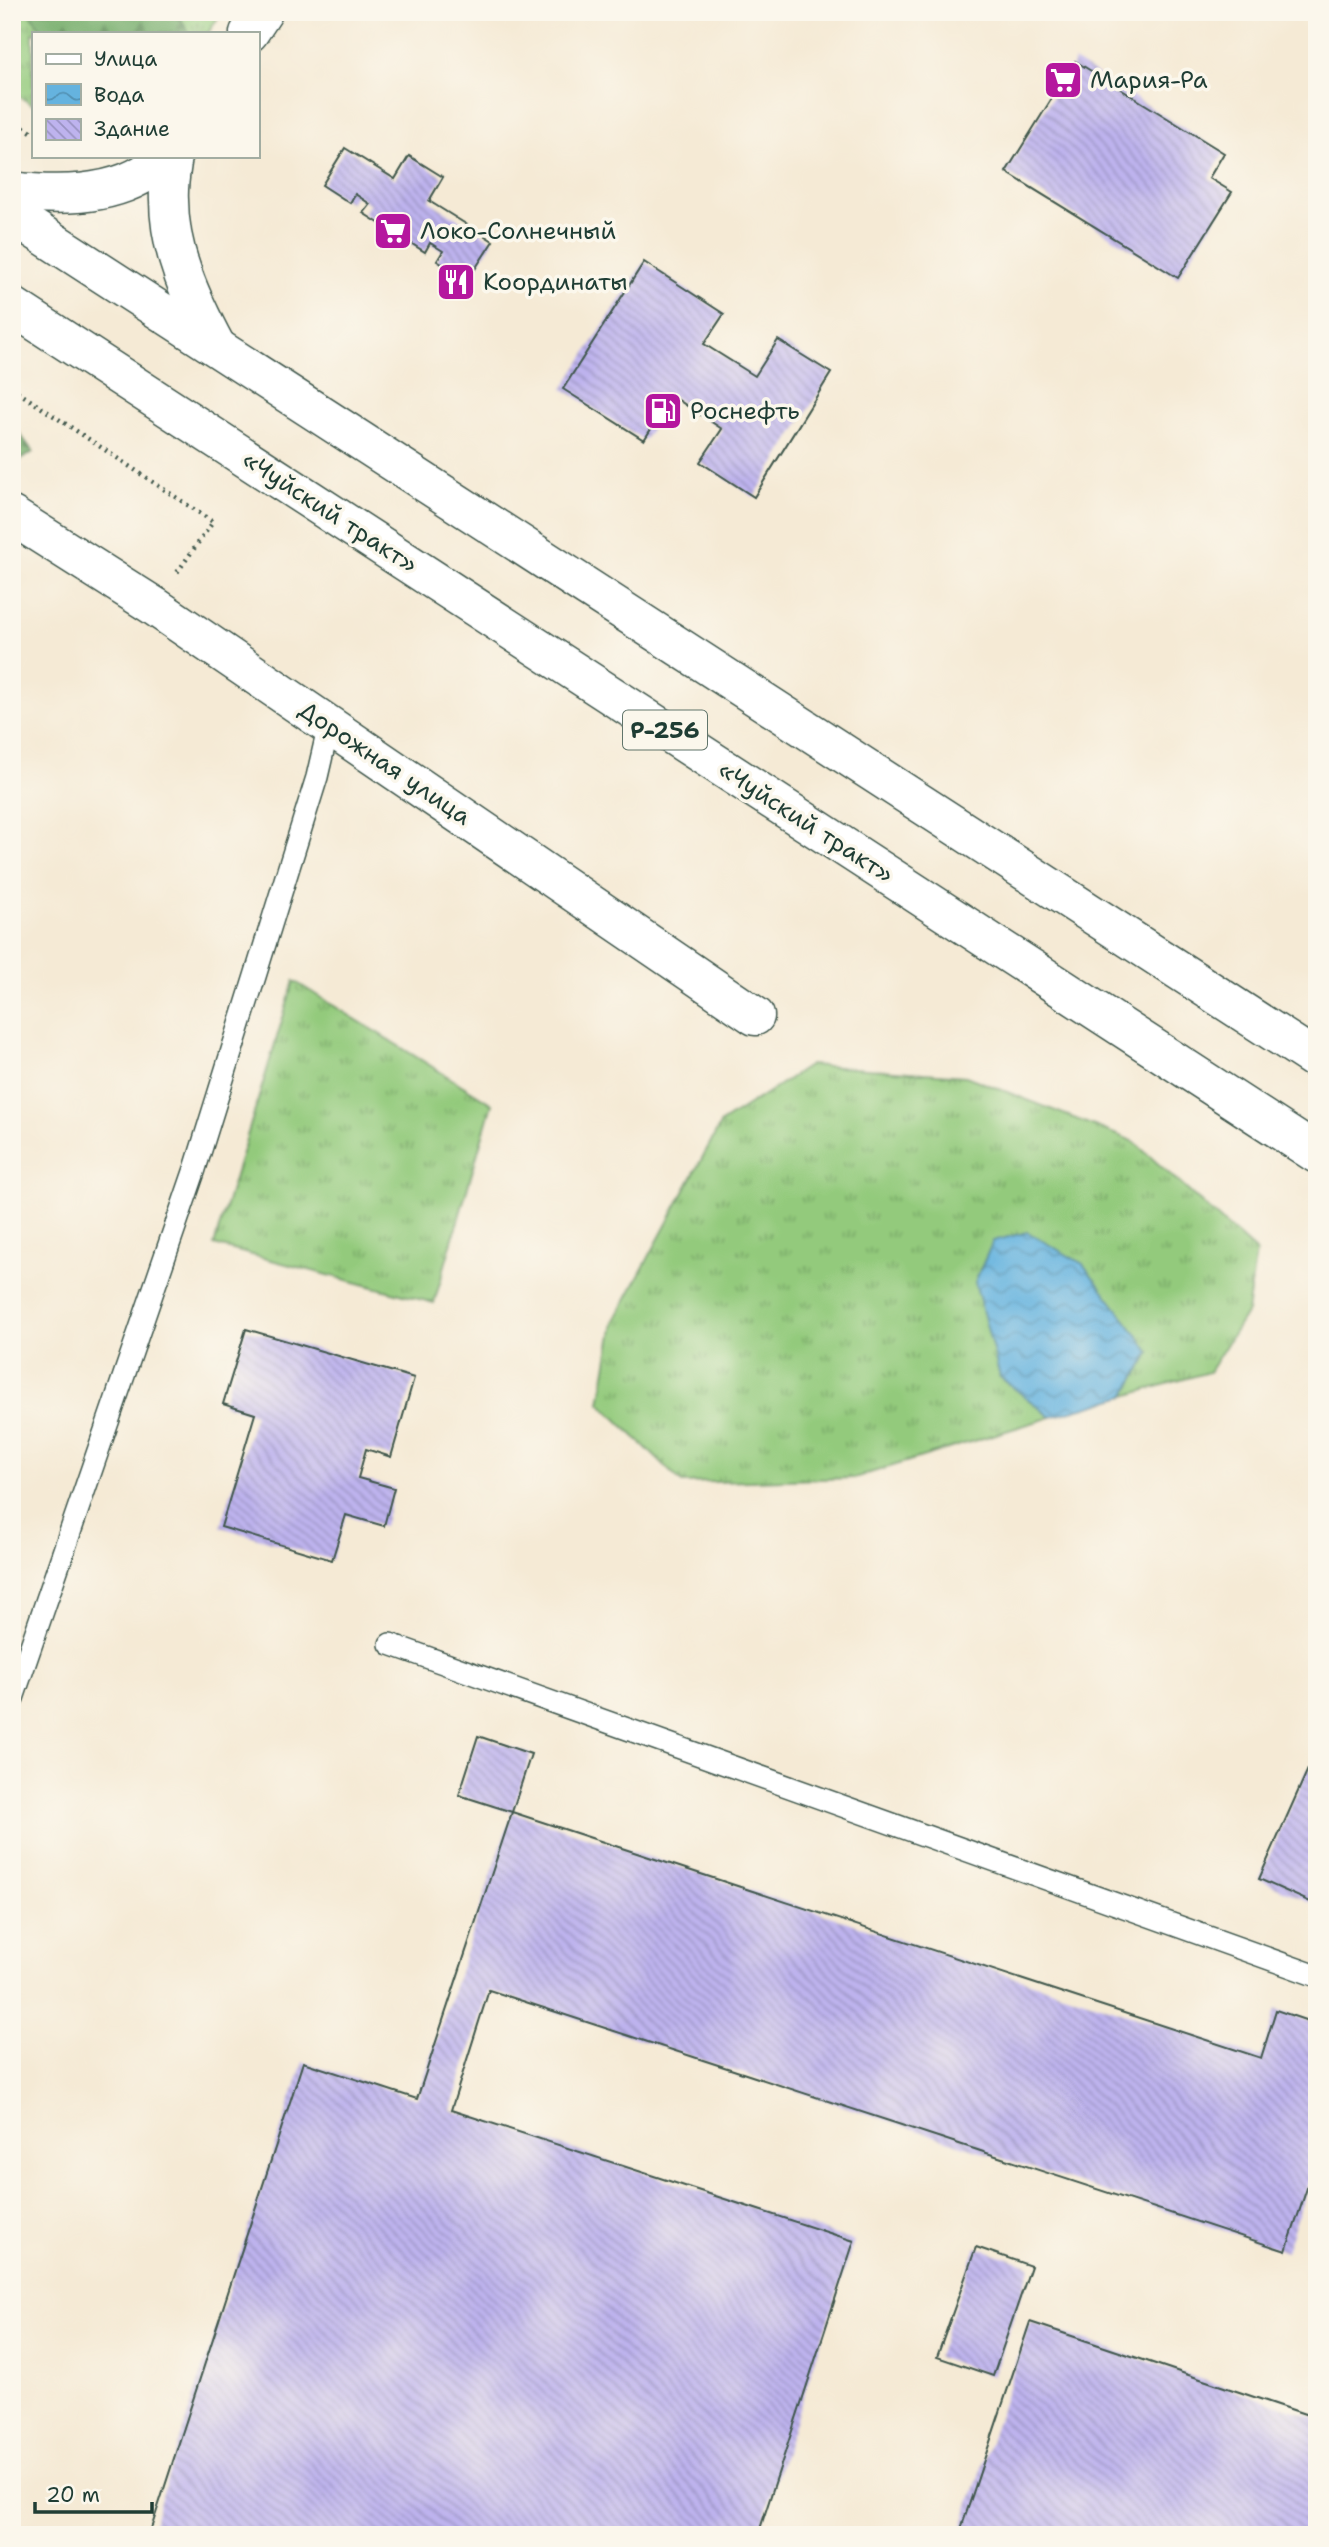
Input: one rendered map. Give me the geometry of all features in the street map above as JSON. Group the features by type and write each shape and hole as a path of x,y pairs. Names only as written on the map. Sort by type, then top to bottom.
{"main road":[{"path":"250,32 263,12"},
{"path":"12,191 57,193 110,188 145,173 163,158"},
{"path":"173,158 169,200 173,238 192,301 217,348"},
{"path":"12,215 1317,1060"},
{"name":"«Чуйский тракт»","path":"12,306 1317,1154"},
{"name":"Дорожная улица","path":"12,516 154,606 755,1016"}],"lane":[{"path":"12,1701 195,1169 317,777 329,725"},
{"path":"390,1644 1317,1976"}],"path":[{"path":"12,119 32,132"},
{"path":"12,388 212,522 154,606"}],"green space":[{"path":"12,12 222,12 209,32 32,32 32,104 12,92"},
{"path":"29,12 160,12 181,19 188,32 43,32"},
{"path":"12,423 33,452 17,462 12,459"},
{"path":"294,981 492,1104 434,1303 214,1245"},
{"path":"810,1065 966,1076 1133,1141 1256,1252 1247,1312 1209,1372 1125,1396 1150,1352 1000,1377 1051,1417 854,1478 682,1483 600,1403 614,1322 721,1123"}],"water":[{"path":"1027,1232 1083,1264 1150,1352 1125,1396 1051,1417 1000,1377 975,1282 993,1241"}],"building":[{"path":"1075,61 1224,153 1209,178 1232,192 1178,278 1006,172"},
{"path":"345,148 395,179 409,156 443,177 429,201 493,241 468,280 437,261 443,251 430,243 425,252 363,213 370,204 355,194 350,203 322,185"},
{"path":"644,262 724,314 704,344 755,376 778,340 831,373 754,497 700,462 722,429 672,396 644,440 563,389"},
{"path":"246,1329 414,1378 391,1457 366,1449 358,1478 394,1488 384,1526 346,1515 332,1560 221,1527 255,1414 223,1404"},
{"path":"478,1736 531,1754 512,1812 459,1795"},
{"path":"1308,1769 1317,1773 1317,1905 1259,1879"},
{"path":"512,1812 1261,2058 1276,2010 1317,2024 1317,2158 1286,2251 489,1990 451,2110 854,2241 758,2535 149,2535 303,2062 417,2099"},
{"path":"976,2247 1031,2266 993,2376 937,2357"},
{"path":"1030,2322 1317,2418 1317,2535 959,2535"}],"place":[{"name":"Мария-Ра","path":"1063,80"},
{"name":"Локо-Солнечный","path":"393,231"},
{"name":"Координаты","path":"456,282"},
{"name":"Роснефть","path":"663,411"}]}
